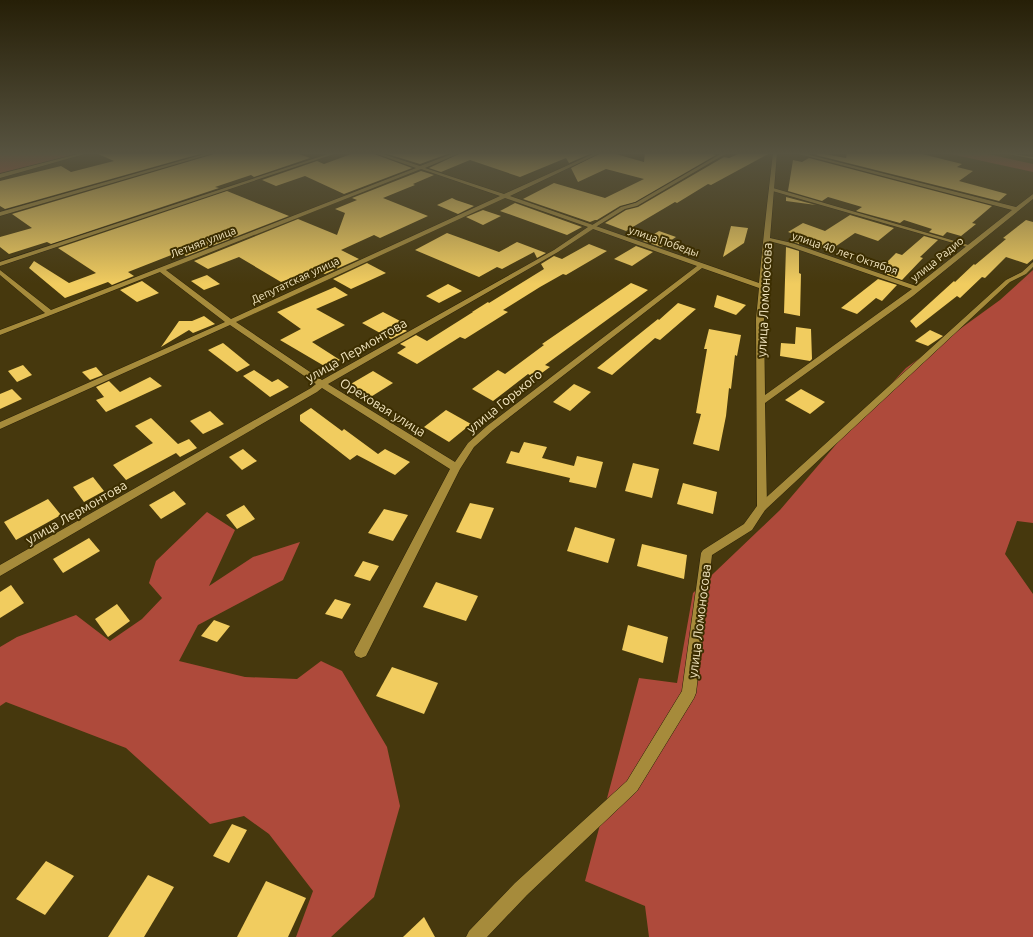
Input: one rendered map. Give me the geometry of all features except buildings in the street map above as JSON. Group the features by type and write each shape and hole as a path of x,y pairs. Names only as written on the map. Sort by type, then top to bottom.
{"street":[{"path":"0,214 60,197"},
{"path":"0,264 203,197"},
{"name":"Летняя улица","path":"0,333 346,197"},
{"name":"Депутатская улица","path":"0,426 111,377 503,197"},
{"name":"улица Победы","path":"507,197 763,286"},
{"name":"улица Лермонтова","path":"635,205 649,197"},
{"name":"улица Ломоносова","path":"475,937 521,889 632,786 689,693 707,553 748,527 762,506 760,319 770,197"},
{"path":"969,197 1017,209"},
{"name":"улица Радио","path":"761,402 916,288 1032,197"},
{"name":"улица Лермонтова","path":"0,571 314,390 321,384 556,251 592,227"},
{"name":"улица 40 лет Октября","path":"767,239 790,244 916,288"},
{"name":"улица Горького","path":"361,652 456,468 471,445 490,428 702,265"},
{"name":"Ореховая улица","path":"160,269 321,384 456,468"},
{"path":"0,272 50,313"}],"lane":[{"path":"798,197 969,246"},
{"name":"улица Лермонтова","path":"592,227 623,208 635,205"},
{"path":"762,506 1008,281 1024,273 1033,264"}],"shaded area":[{"path":"1033,270 1033,523 1017,521 1005,554 1033,594 1033,937 649,937 645,906 585,881 639,678 677,683 693,593 780,510 851,427 906,368 1000,300"},
{"path":"207,512 235,530 209,586 253,557 300,542 283,580 198,625 179,661 245,677 297,679 321,661 342,671 387,747 400,806 374,897 331,937 296,937 313,891 269,834 244,816 210,824 126,748 6,702 0,706 0,647 17,637 76,615 110,641 142,619 162,598 149,583 156,561"}]}
